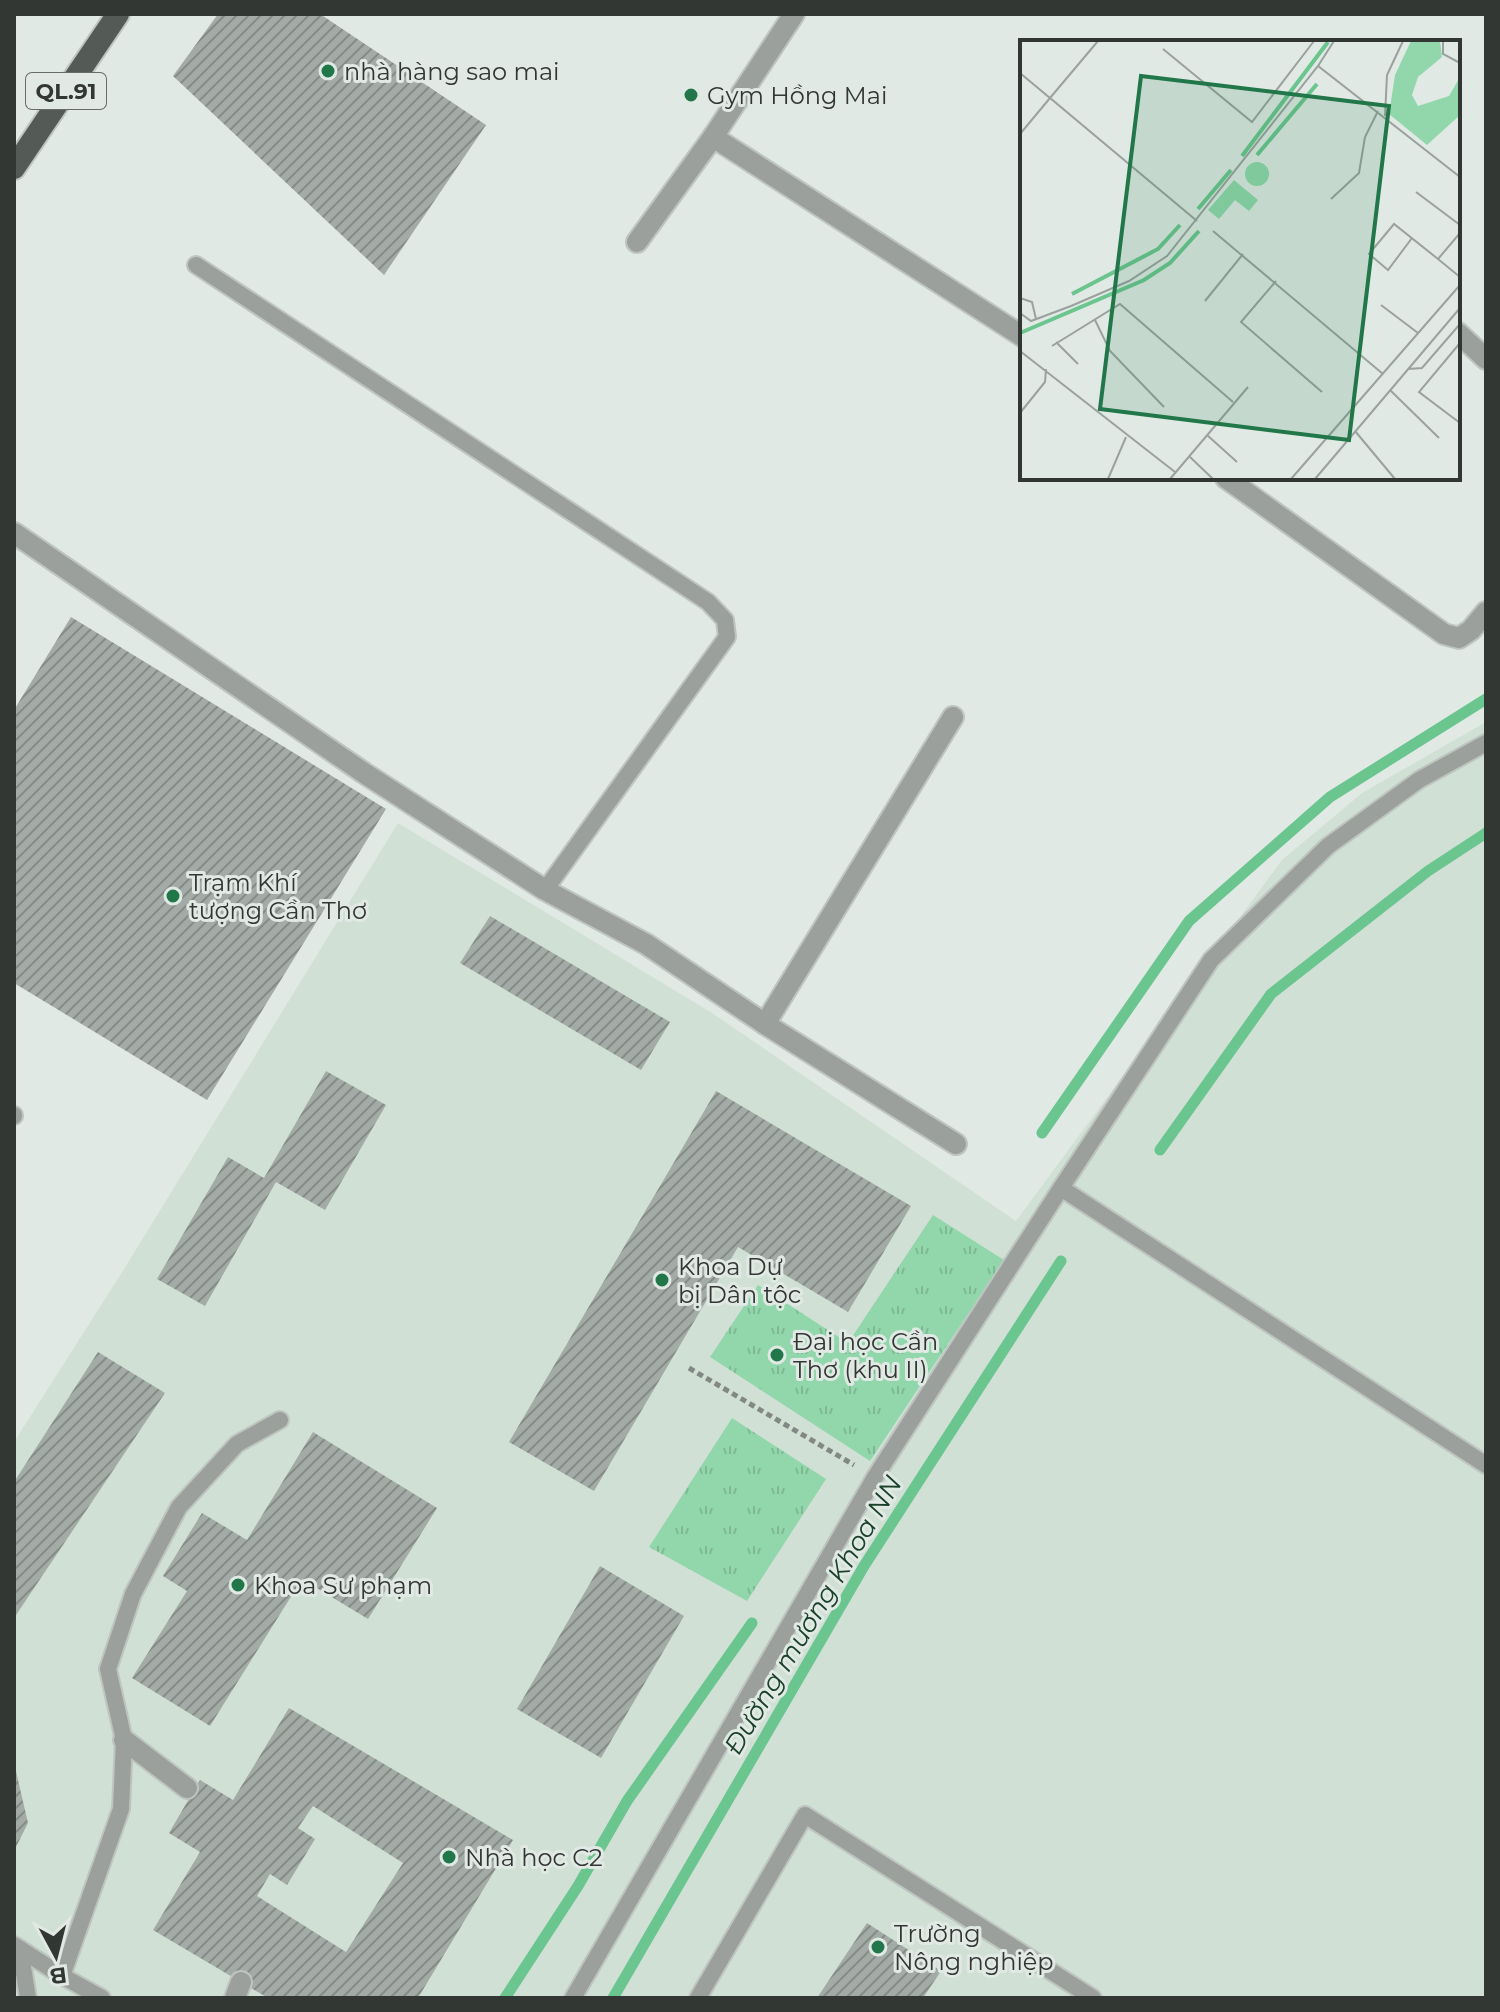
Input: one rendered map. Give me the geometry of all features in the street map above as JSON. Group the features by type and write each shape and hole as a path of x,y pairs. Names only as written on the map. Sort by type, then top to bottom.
{"highway":[{"name":"QL.91","path":"14,168 118,14"}],"street":[{"path":"637,242 713,137 794,14"},
{"path":"713,137 1020,335"},
{"path":"1460,335 1486,359"},
{"path":"1229,480 1444,634 1459,638 1471,630 1486,612"},
{"path":"14,533 364,773 545,890 646,944 765,1024 956,1144"},
{"path":"765,1024 953,717"},
{"path":"124,1740 187,1788"}],"lane":[{"path":"196,265 708,602 725,620 727,637 545,890"},
{"path":"573,1998 875,1477 1211,960 1328,846 1419,780 1486,743"},
{"path":"1061,1188 1486,1465"},
{"path":"62,1976 121,1809 124,1740 108,1669 133,1594 179,1507 237,1444 280,1420"},
{"path":"698,1998 805,1815 1093,1998"},
{"path":"17,1947 102,1998"},
{"path":"17,1947 28,1998"}],"path":[{"path":"689,1368 875,1477"}],"shaded area":[{"name":"Đại học Cần Thơ (khu II)","path":"1486,722 1486,1998 14,1998 14,1442 398,823 712,1013 1016,1221 1282,860 1362,793"}],"green space":[{"path":"933,1215 1004,1260 870,1461 710,1357 758,1285 848,1343"},
{"path":"732,1418 826,1479 747,1601 649,1547"}],"building":[{"path":"218,14 320,14 486,125 384,275 173,76"},
{"name":"Trạm Khí tượng Cần Thơ","path":"71,617 386,809 207,1100 14,983 14,710"},
{"path":"490,916 670,1022 641,1070 460,963"},
{"path":"326,1071 386,1105 325,1210 276,1182 205,1306 157,1279 228,1157 264,1178"},
{"name":"Khoa Dự bị Dân tộc","path":"716,1091 911,1206 848,1312 738,1247 594,1491 509,1442"},
{"path":"98,1352 165,1393 14,1618 14,1482"},
{"name":"Khoa Sư phạm","path":"313,1432 437,1508 368,1619 302,1579 210,1726 132,1678 187,1591 163,1576 202,1513 247,1540"},
{"path":"600,1566 684,1616 601,1758 517,1709"},
{"name":"Nhà học C2","path":"289,1708 513,1840 418,1998 268,1998 153,1930 200,1852 169,1833 200,1780 233,1800","holes":["313,1806 403,1863 346,1952 257,1896 270,1874 287,1885 315,1839 298,1828"]},
{"path":"14,1768 28,1823 14,1851"},
{"name":"Trường Nông nghiệp","path":"867,1923 941,1971 923,1998 817,1998"}],"waterway":[{"path":"1042,1133 1189,921 1330,797 1486,699"},
{"path":"1160,1150 1271,994 1428,871 1486,833"},
{"name":"Đường mương Khoa NN","path":"613,1998 864,1566 1061,1261"},
{"path":"505,1998 578,1886 627,1801 752,1623"}],"place":[{"name":"nhà hàng sao mai","path":"328,71"},
{"name":"Gym Hồng Mai","path":"691,95"},
{"name":"Trạm Khí tượng Cần Thơ","path":"173,896"},
{"name":"Khoa Dự bị Dân tộc","path":"662,1280"},
{"name":"Đại học Cần Thơ (khu II)","path":"777,1355"},
{"name":"Khoa Sư phạm","path":"238,1585"},
{"name":"Nhà học C2","path":"449,1857"},
{"name":"Trường Nông nghiệp","path":"878,1947"}]}
